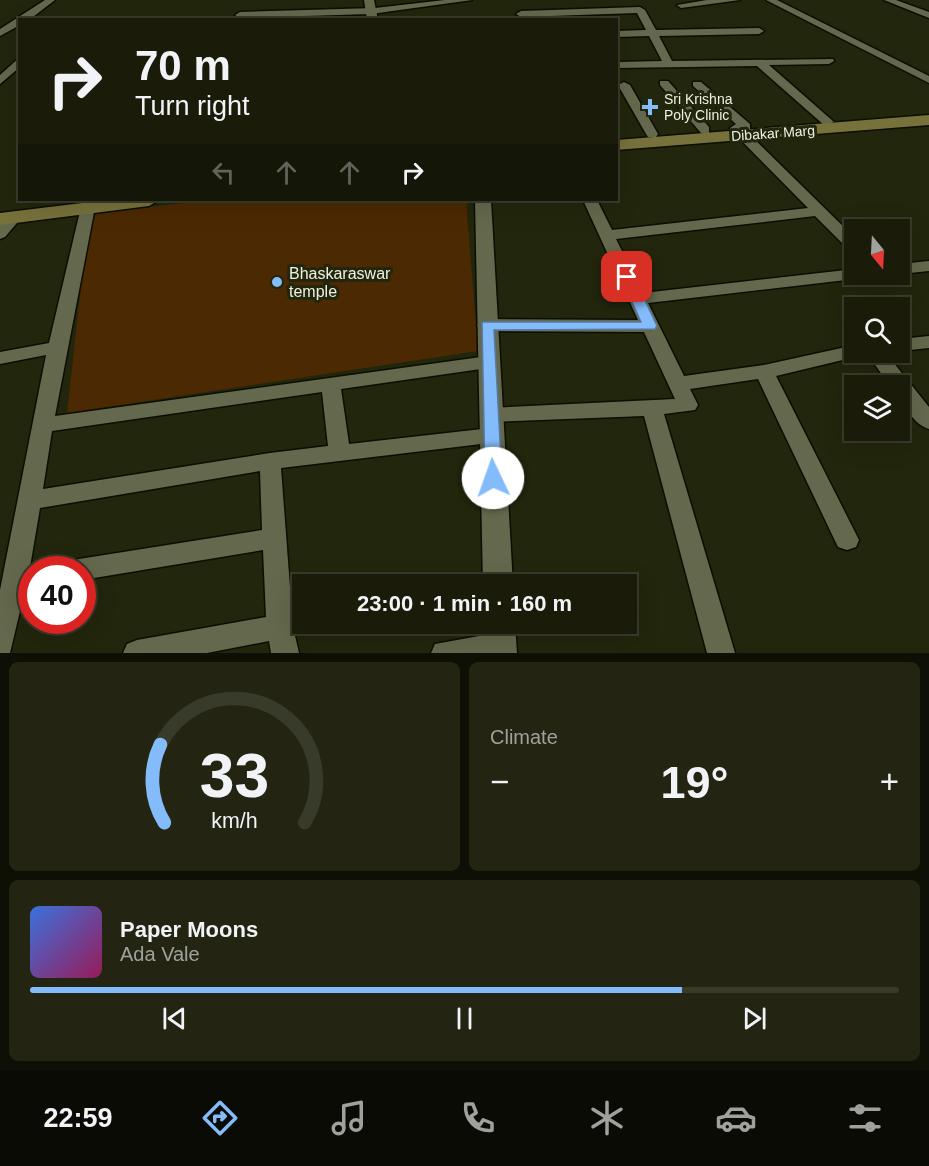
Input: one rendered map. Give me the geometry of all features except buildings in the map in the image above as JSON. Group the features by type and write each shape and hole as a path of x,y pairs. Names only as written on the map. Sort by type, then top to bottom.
{"main road":[{"name":"Dibakar Marg","path":"618,145 742,130 929,114"},
{"name":"Dibakar Marg","path":"618,137 705,130 929,120"},
{"path":"5,216 87,203 128,201"}],"street":[{"path":"24,18 51,0"},
{"path":"240,15 371,10 468,0"},
{"path":"612,0 617,11"},
{"path":"681,6 736,0"},
{"path":"770,0 929,80"},
{"path":"888,0 929,15"},
{"path":"521,14 640,10 669,64"},
{"path":"0,33 18,22"},
{"path":"618,34 759,31"},
{"path":"618,65 829,61"},
{"path":"759,62 828,122"},
{"path":"0,66 17,63"},
{"path":"0,81 17,63"},
{"path":"664,83 705,130"},
{"path":"697,84 844,236"},
{"path":"624,85 652,135"},
{"path":"483,201 486,326 498,574"},
{"path":"30,500 491,425 688,405 590,201"},
{"path":"25,556 30,500 57,347 87,203"},
{"path":"607,235 819,211"},
{"path":"0,234 5,216"},
{"path":"910,268 929,266"},
{"path":"637,299 844,275"},
{"path":"486,326 650,326"},
{"path":"910,344 929,342"},
{"path":"0,358 57,347"},
{"path":"678,384 764,372 844,354"},
{"path":"43,426 488,362"},
{"path":"883,363 929,422"},
{"path":"764,372 847,540"},
{"path":"331,385 339,451"},
{"path":"652,408 721,653"},
{"path":"270,461 280,627 285,653"},
{"path":"96,567 276,538"},
{"path":"0,644 18,593"},
{"path":"137,653 280,627"},
{"path":"444,653 500,641"}],"shaded area":[{"name":"Bhaskaraswar temple","path":"200,201 466,201 478,351 67,413 89,214"}],"place":[{"name":"Sri Krishna Poly Clinic","path":"650,107"},
{"name":"Bhaskaraswar temple","path":"277,282"}],"route":[{"path":"493,478 486,326 650,326 627,277"}]}
